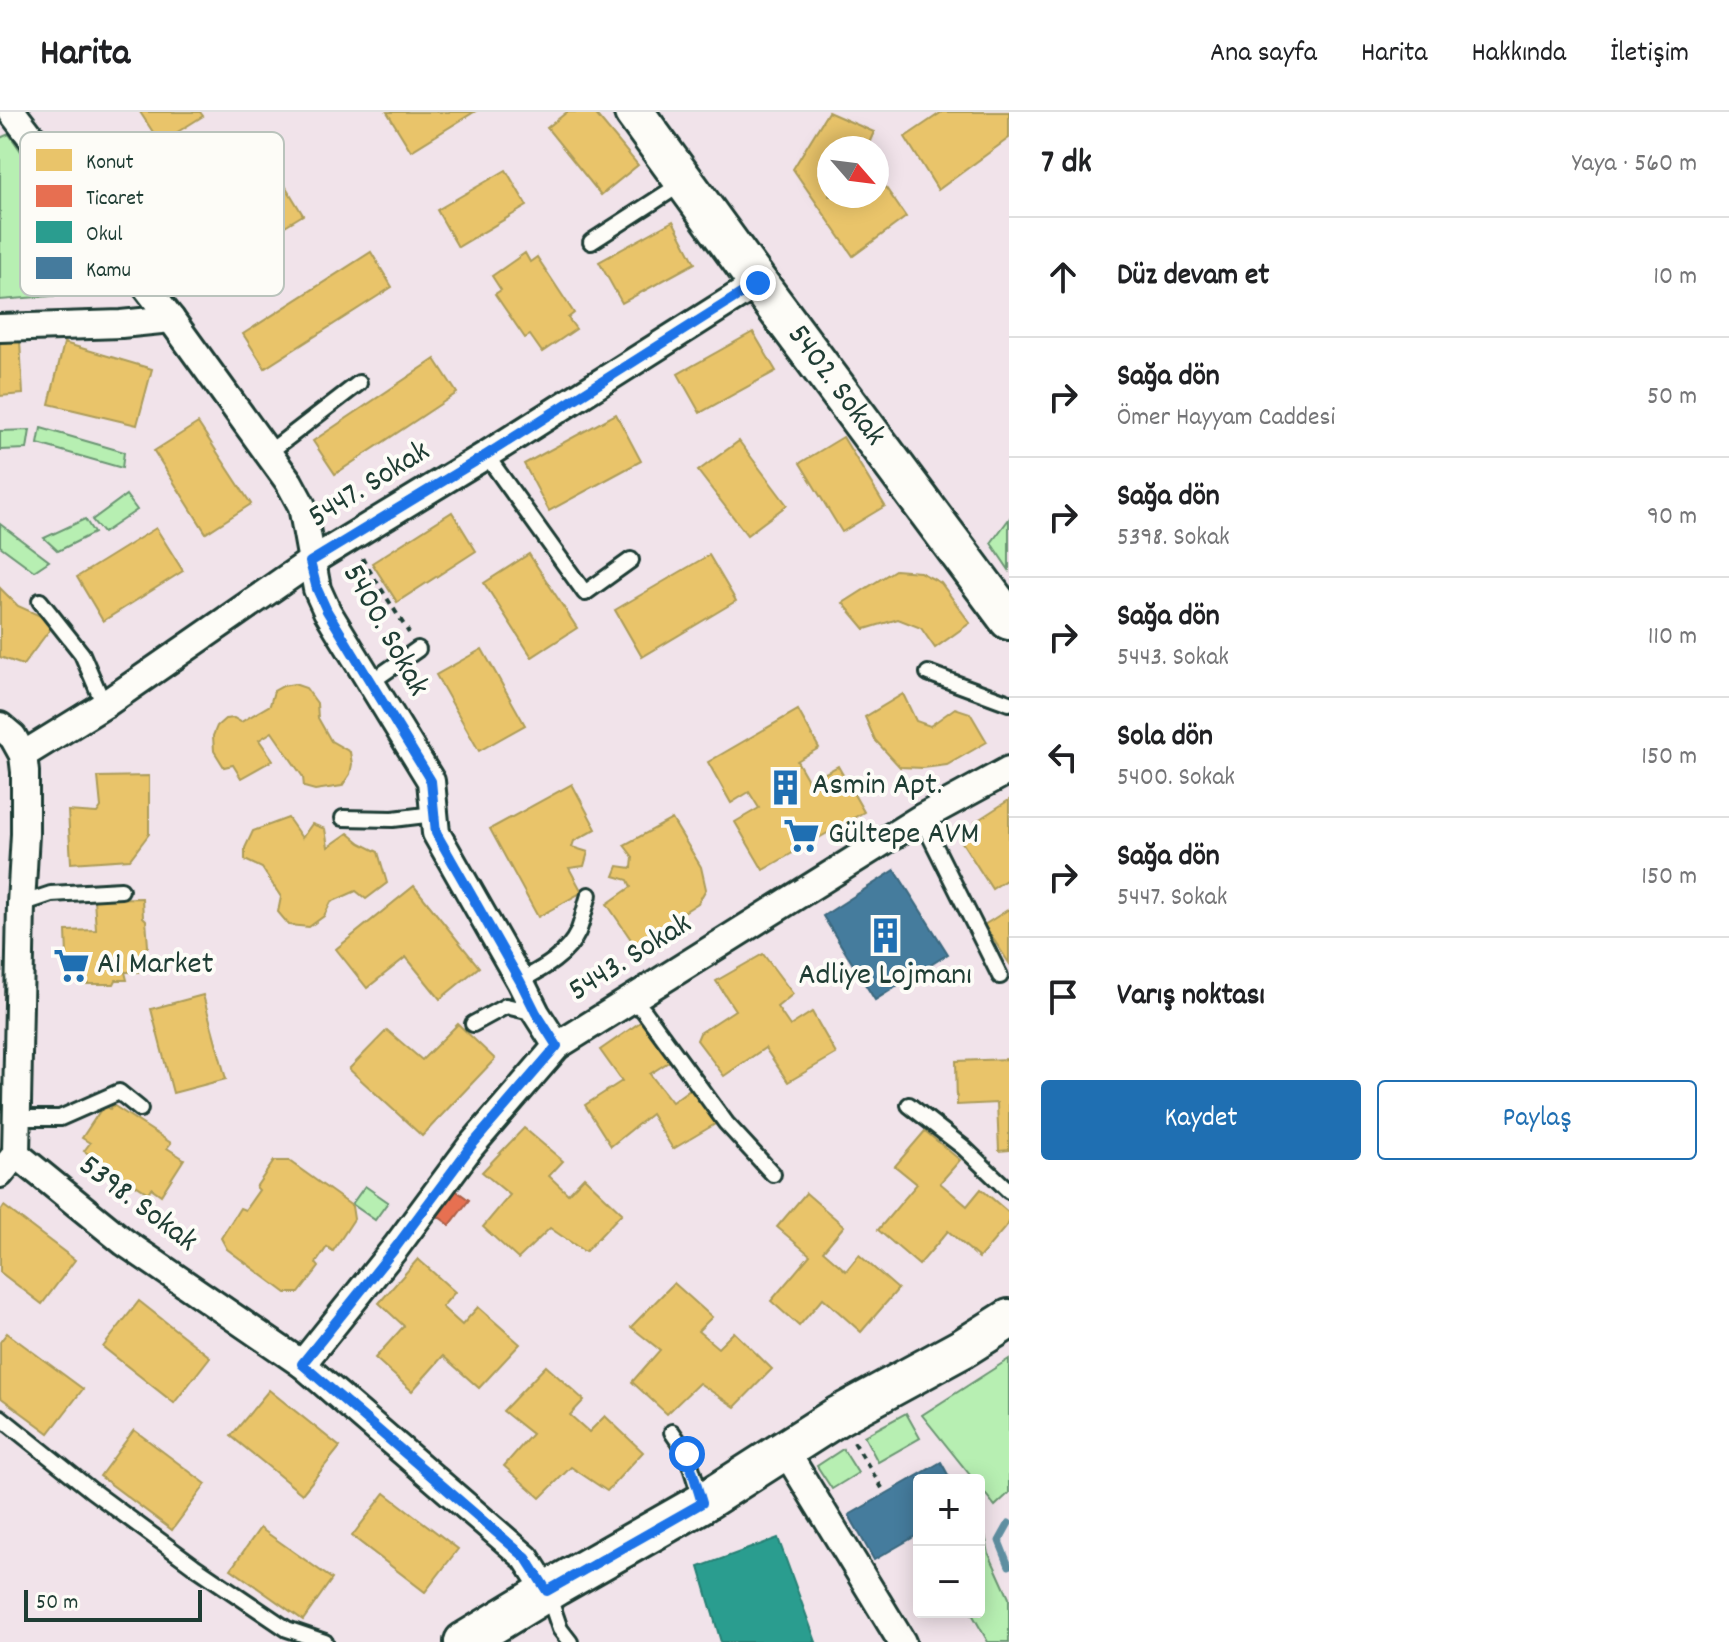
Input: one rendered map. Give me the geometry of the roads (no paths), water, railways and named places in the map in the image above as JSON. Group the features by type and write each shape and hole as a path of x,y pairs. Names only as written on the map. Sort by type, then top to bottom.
{"street":[{"name":"5402. Sokak","path":"634,112 1009,620"},
{"name":"5400. Sokak","path":"8,116 21,132"},
{"name":"5447. Sokak","path":"23,755 104,705 310,562 758,283"},
{"name":"5400. Sokak","path":"153,296 289,482 302,506 310,562 327,611 431,781 436,833 557,1046"},
{"path":"0,328 171,319"},
{"path":"0,726 13,737 23,755"},
{"name":"5398. Sokak","path":"23,755 25,834 17,1118 5,1167 124,1242 302,1364 526,1558 547,1591"},
{"name":"5443. Sokak","path":"302,1364 396,1247 471,1146 557,1046 921,818 1009,770"},
{"path":"464,1642 702,1503 838,1416 963,1348 1009,1319"},
{"path":"785,1450 902,1642"}],"lane":[{"path":"591,242 670,191 687,186"},
{"path":"268,453 359,383"},
{"path":"486,455 585,593 631,560"},
{"path":"40,601 82,654 104,705"},
{"path":"371,682 418,649"},
{"path":"928,673 1009,703"},
{"path":"343,818 393,819 434,814"},
{"path":"921,818 1000,976"},
{"path":"21,904 51,894 121,890"},
{"path":"520,981 566,951 577,933 589,895"},
{"path":"631,999 644,1011 726,1123 773,1174"},
{"path":"473,1024 506,1006 536,1013"},
{"path":"17,1118 60,1118 119,1092 140,1109"},
{"path":"909,1105 963,1147 1009,1191"},
{"path":"0,1417 91,1490 194,1566 287,1629 325,1642"},
{"path":"672,1432 687,1454 702,1503"},
{"path":"547,1591 560,1629 570,1642"}],"waterway":[{"path":"1009,1523 999,1541 1009,1566"}],"place":[{"name":"Asmin Apt.","path":"786,787"},
{"name":"Gültepe AVM","path":"802,836"},
{"name":"Adliye Lojmanı","path":"885,935"},
{"name":"A1 Market","path":"71,966"}]}
